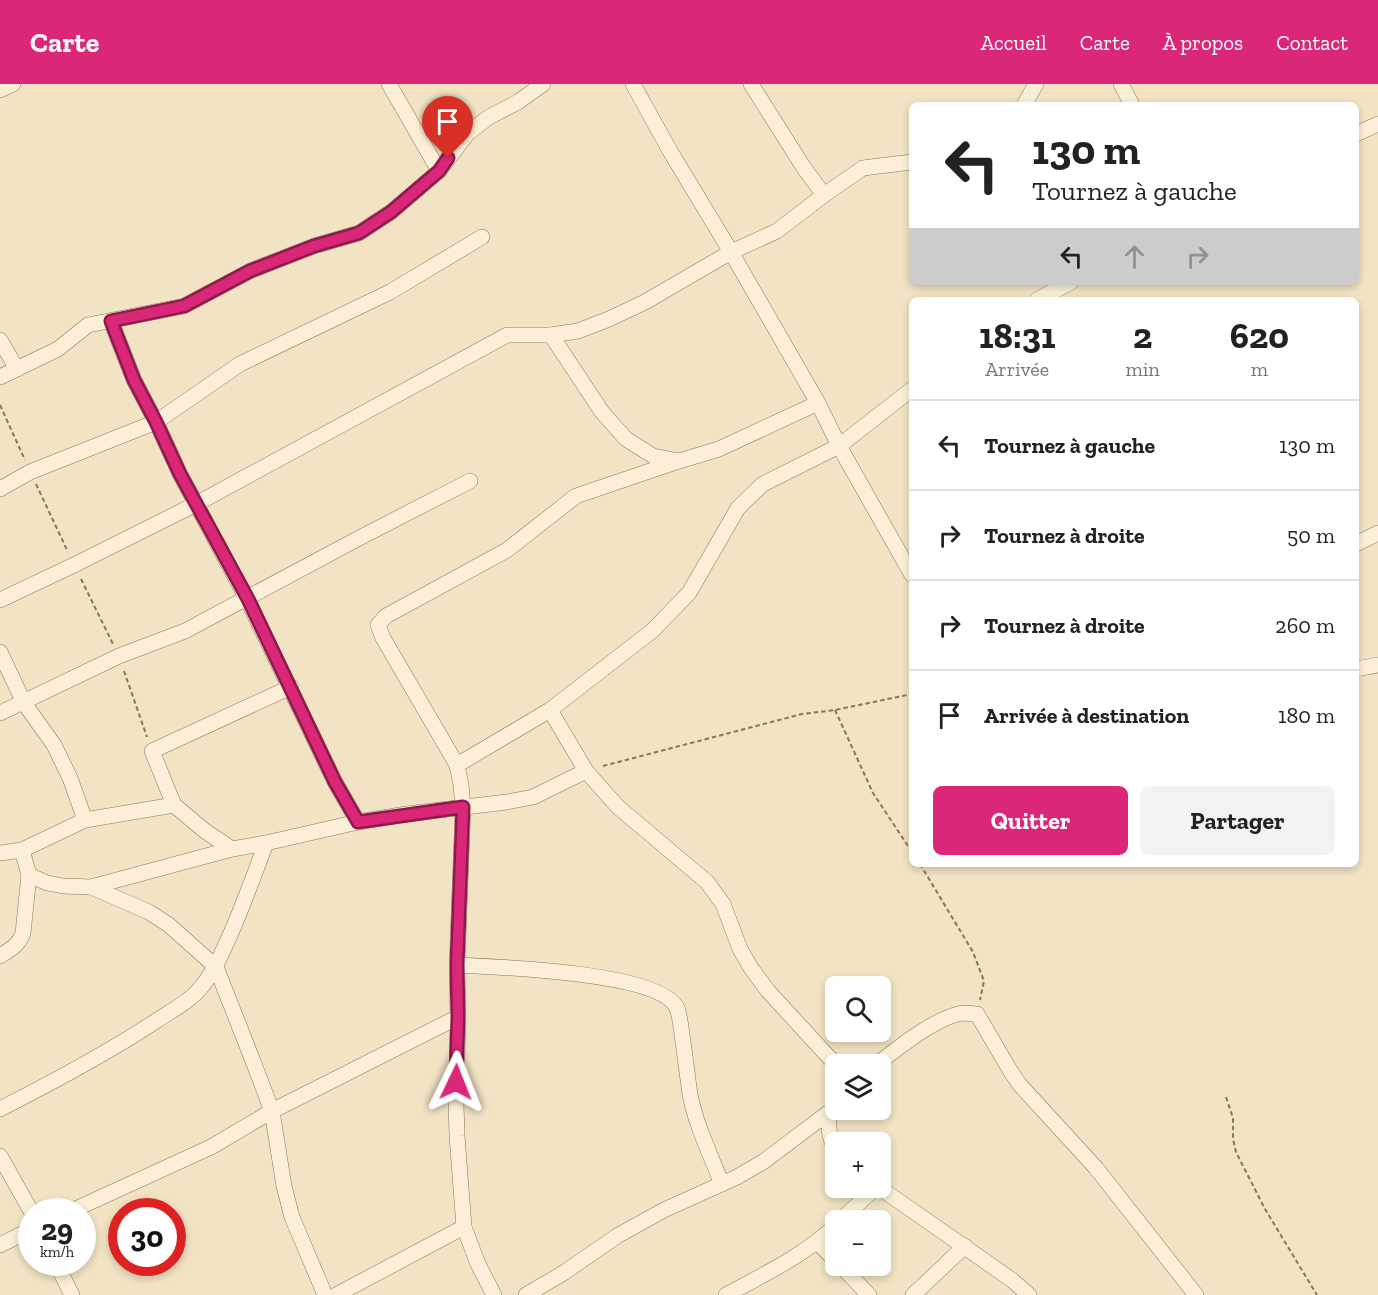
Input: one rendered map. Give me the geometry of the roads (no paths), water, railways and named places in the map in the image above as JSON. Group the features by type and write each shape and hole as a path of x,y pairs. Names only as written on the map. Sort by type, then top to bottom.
{"street":[{"path":"0,90 13,84"},
{"path":"389,84 439,171"},
{"path":"0,377 58,349 88,326 184,306 250,271 314,246 359,233 391,212 439,171 468,133 489,117 518,102 543,84"},
{"path":"633,84 818,402 839,446 909,570"},
{"path":"751,84 804,168 824,195"},
{"path":"1026,102 1035,84"},
{"path":"1121,84 1130,102"},
{"path":"1359,133 1378,124"},
{"path":"0,600 196,504 507,335 551,335 578,331 609,319 645,302 730,252 777,231 863,168 909,162"},
{"path":"0,489 30,472 156,422 240,364 390,292 482,237"},
{"path":"1043,297 1065,285"},
{"path":"111,321 134,380 180,474 248,599 335,782 358,822"},
{"path":"551,335 602,412 626,439 653,456 679,461"},
{"path":"0,340 17,369"},
{"path":"457,765 550,710 652,631 689,593 738,508 763,484 839,446 909,391"},
{"path":"494,1295 478,1264 464,1227 457,1136 457,965 463,807 461,785 457,765 383,638 378,625 386,616 507,550 576,496 719,449 818,402"},
{"path":"0,713 119,656 185,631 470,481"},
{"path":"1359,542 1378,533"},
{"path":"0,652 24,703 54,746 70,778 85,820"},
{"path":"232,849 174,805 152,751 291,687"},
{"path":"550,710 586,771 618,807 707,882 723,904 740,949 751,968 768,991 827,1054"},
{"path":"30,875 47,883 90,887 232,849 358,822 533,797 586,771"},
{"path":"0,853 22,850 85,820 174,805"},
{"path":"0,1110 61,1078 152,1024 201,987 216,967 245,901 266,843"},
{"path":"0,956 16,946 23,933 30,875 22,850"},
{"path":"90,887 150,912 169,925 216,967 272,1112 284,1186 292,1217 325,1295"},
{"path":"457,965 538,969 620,981 641,985 661,994 676,1006 680,1019 690,1095 722,1184"},
{"path":"890,1054 930,1027 964,1013 977,1014 1020,1085 1096,1168 1196,1295"},
{"path":"96,1200 211,1147 272,1112 458,1017"},
{"path":"526,1295 565,1272 617,1236 664,1210 722,1184 763,1162 825,1113"},
{"path":"0,1156 23,1198"},
{"path":"891,1196 965,1246 1029,1295"},
{"path":"852,1210 864,1198"},
{"path":"336,1295 464,1227"},
{"path":"0,1245 18,1235"},
{"path":"726,1295 792,1258 825,1235"},
{"path":"817,1242 825,1250"},
{"path":"913,1295 965,1246"},
{"path":"62,1276 72,1295"},
{"path":"851,1276 869,1295"}]}
